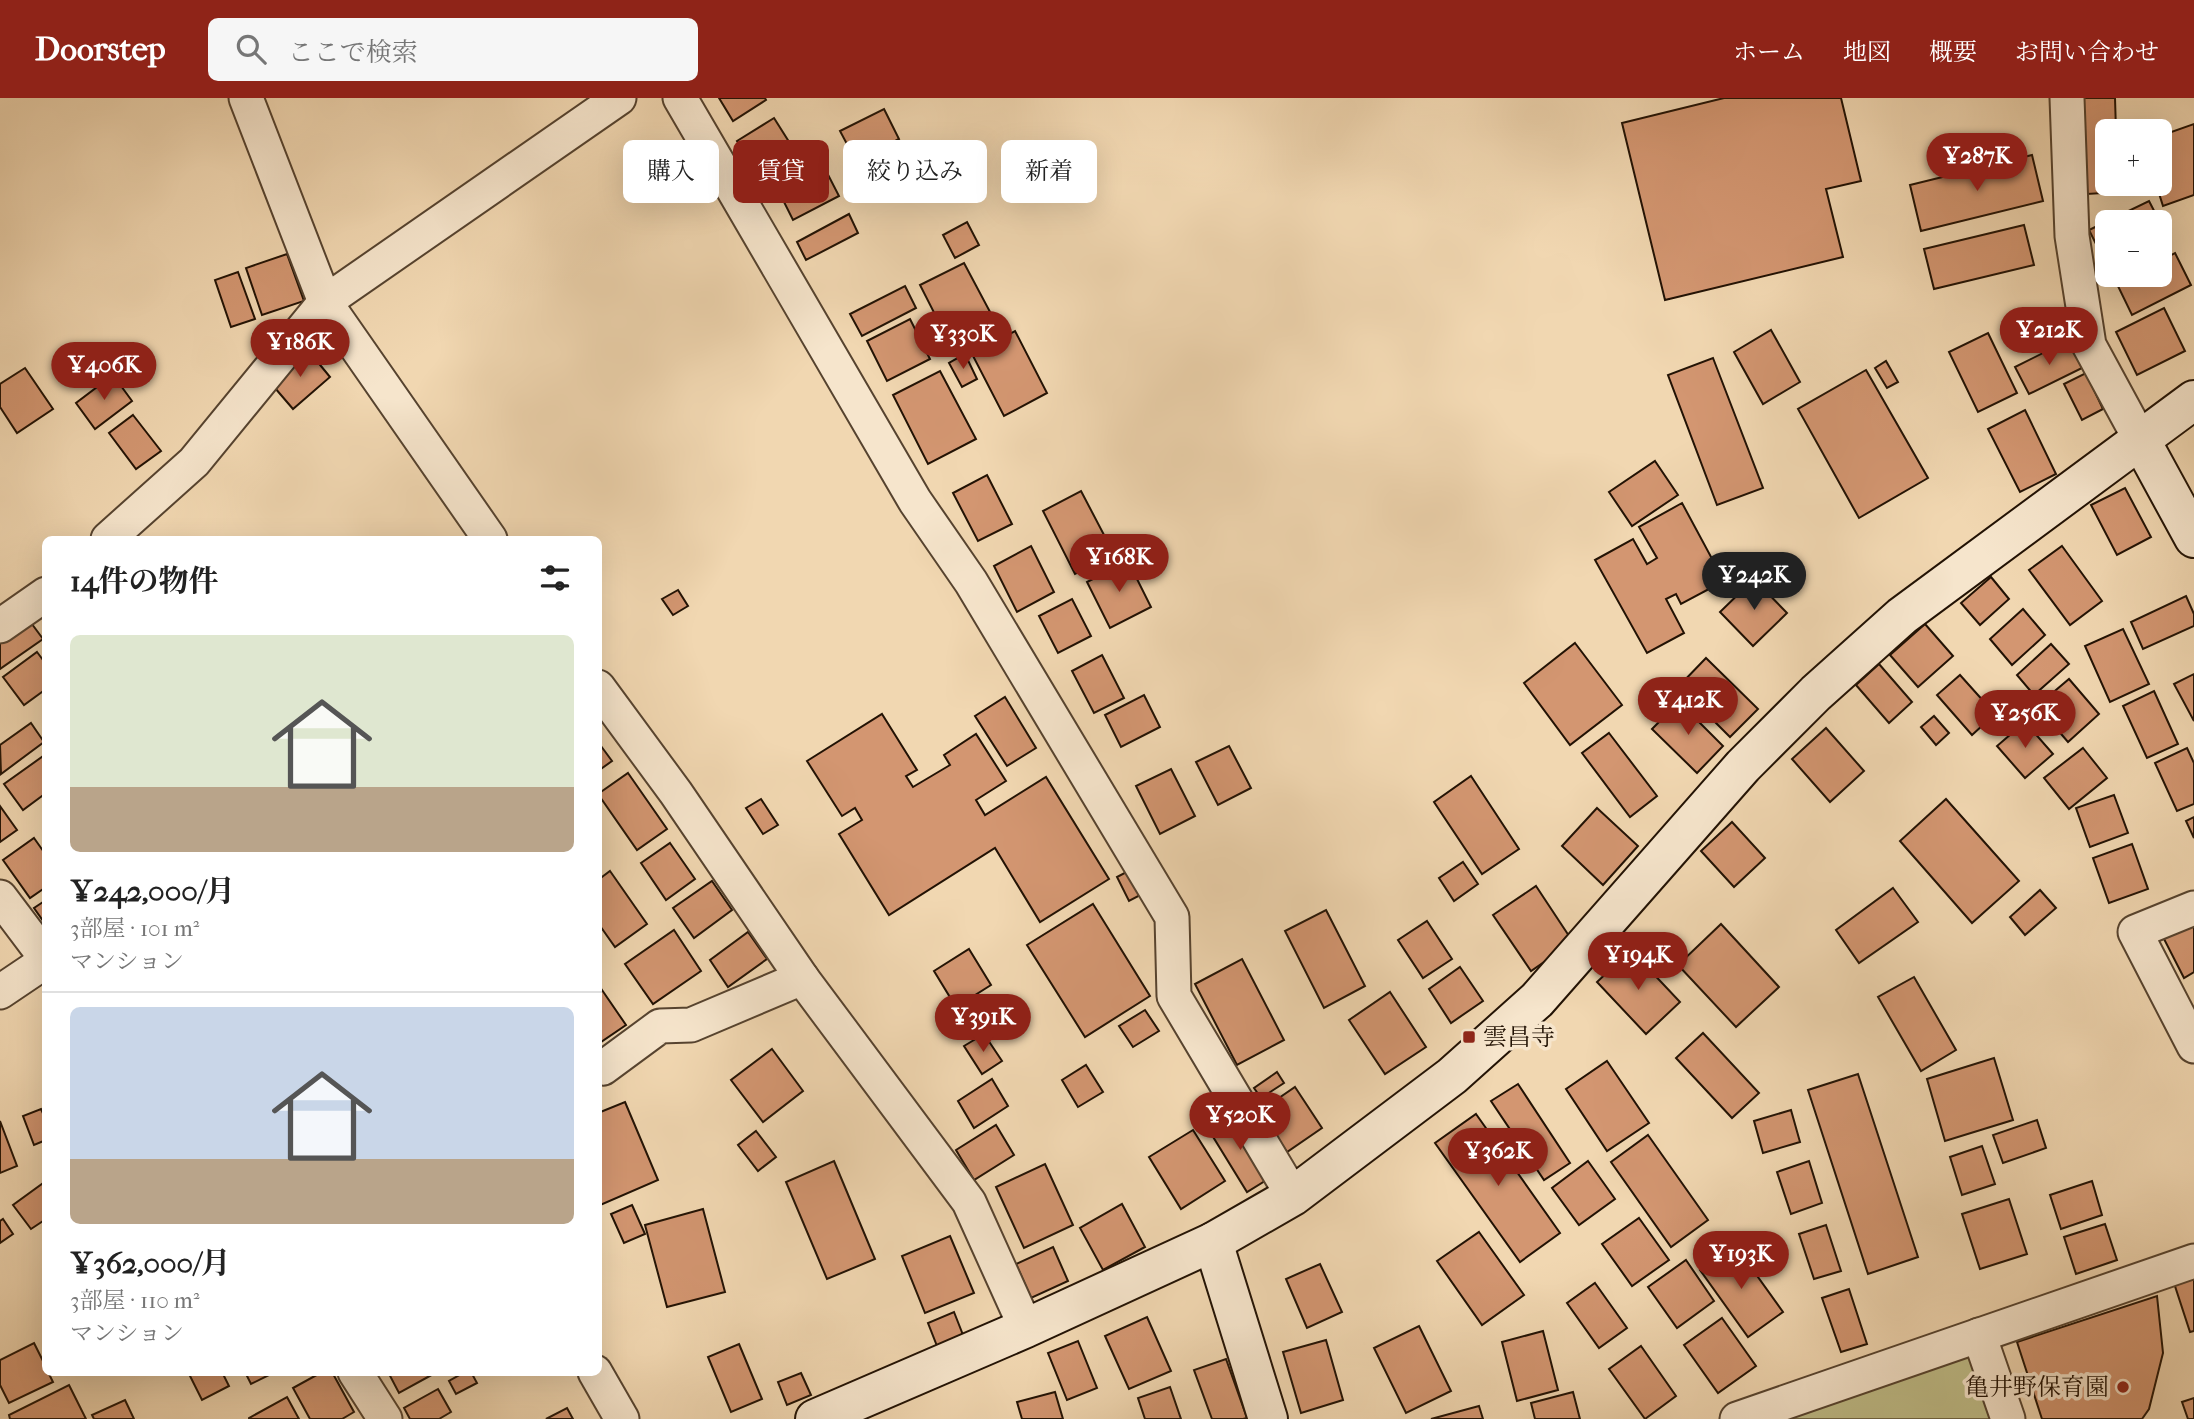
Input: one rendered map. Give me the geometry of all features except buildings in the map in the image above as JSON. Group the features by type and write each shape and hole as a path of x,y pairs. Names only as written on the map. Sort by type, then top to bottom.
{"street":[{"path":"246,98 325,302 488,536"},
{"path":"111,536 194,463 325,302 619,98"},
{"path":"680,98 915,502 971,582 1172,917 1174,996 1293,1196"},
{"path":"2067,98 2072,236 2089,345 2194,538"},
{"path":"815,1419 1026,1328 1213,1242 1293,1196 1451,1076 1536,1000 1743,766 1816,694 1902,616 2194,400"},
{"path":"0,626 42,597"},
{"path":"602,692 676,793 802,978 969,1202 1026,1328"},
{"path":"0,897 42,955"},
{"path":"2194,908 2135,932 2194,1046"},
{"path":"0,992 42,963"},
{"path":"602,1068 660,1026 691,1025 802,978"},
{"path":"1213,1242 1268,1419"},
{"path":"1737,1419 2194,1261"},
{"path":"1979,1335 2008,1419"},
{"path":"358,1376 385,1419"},
{"path":"597,1376 622,1419"}],"shaded area":[{"path":"1977,1341 2002,1419 1752,1419"}],"place":[{"name":"雲昌寺","path":"1469,1037"},
{"name":"亀井野保育園","path":"2123,1387"}]}
